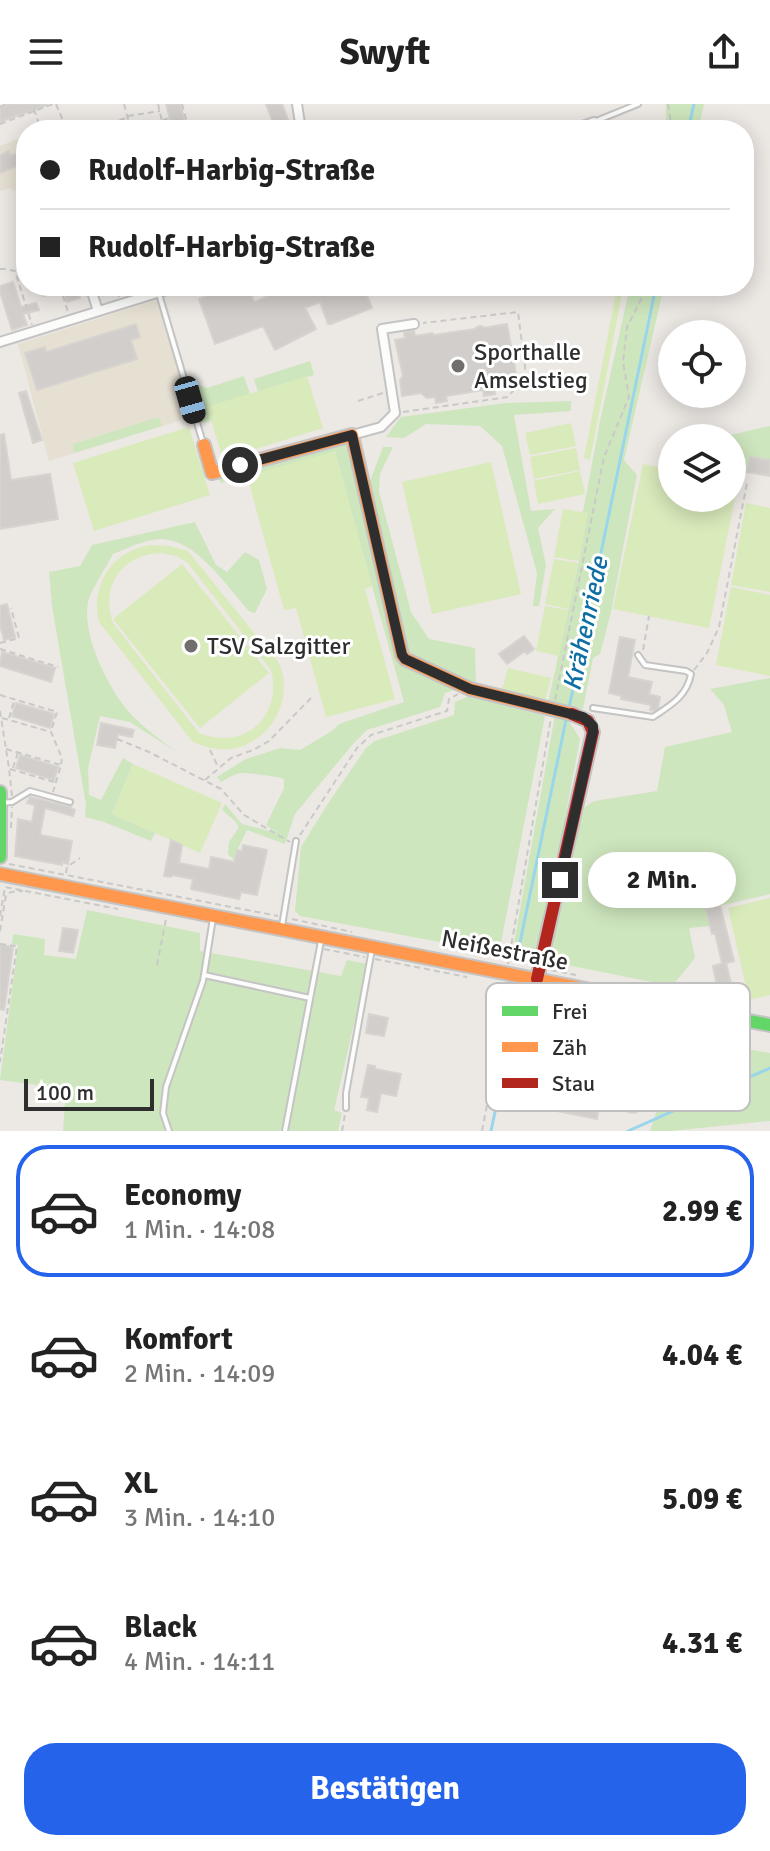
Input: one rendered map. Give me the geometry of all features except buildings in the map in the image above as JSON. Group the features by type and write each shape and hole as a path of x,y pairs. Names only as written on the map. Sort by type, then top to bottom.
{"street":[{"path":"93,296 98,311"},
{"path":"0,342 145,296"},
{"path":"204,445 212,473 381,427 395,413 382,329 414,324"},
{"path":"352,435 402,655 470,689 577,715 593,726 538,974"},
{"path":"1,797 5,860"},
{"name":"Neißestraße","path":"0,874 213,915 282,923 322,937 575,983"},
{"name":"Neißestraße","path":"750,1021 770,1025"}],"lane":[{"path":"607,120 638,104"},
{"path":"159,296 204,445"},
{"path":"593,708 653,717 678,701 691,674 645,665 639,658"},
{"path":"1,797 12,802 30,791 70,802"},
{"path":"282,923 295,843"},
{"path":"169,1131 163,1113 166,1087 204,975 213,915"},
{"path":"285,1131 322,937"},
{"path":"346,1108 346,1093 373,947"},
{"path":"204,975 310,998"}],"path":[{"path":"0,107 7,104"},
{"path":"0,124 55,104"},
{"path":"124,104 129,120"},
{"path":"160,104 162,120"},
{"path":"34,110 38,120"},
{"path":"120,120 160,111"},
{"path":"166,120 170,118"},
{"path":"23,296 33,326"},
{"path":"63,296 71,314"},
{"path":"506,983 604,457 629,397 623,362 627,327 643,296"},
{"path":"395,413 508,397 526,375 518,312 414,324"},
{"path":"358,401 391,390"},
{"path":"691,674 707,653 719,627 747,483"},
{"path":"0,643 19,638 11,608"},
{"path":"639,658 649,616"},
{"path":"0,649 58,667"},
{"path":"117,739 221,789 244,815 295,843 357,748 371,735 447,711 449,699 470,689"},
{"path":"0,695 57,712 51,732 62,758 51,797"},
{"path":"205,781 231,758 269,741 311,698"},
{"path":"9,720 14,700"},
{"path":"1,717 51,732"},
{"path":"6,749 61,765"},
{"path":"210,750 218,768"},
{"path":"18,752 11,769 56,783"},
{"path":"66,874 67,867 80,858"},
{"path":"5,860 282,923 355,932"},
{"path":"0,886 24,891 6,895 0,931"},
{"path":"0,916 5,887"},
{"path":"157,965 166,918"},
{"path":"0,944 17,946 0,1062"},
{"path":"538,974 585,977"},
{"path":"342,1131 346,1108"},
{"path":"482,1131 486,1110"}],"shaded area":[{"path":"16,140 16,190 0,191 0,146"},
{"path":"160,299 195,416 49,461 18,344"}],"green space":[{"path":"666,104 704,104 700,120 666,120"},
{"path":"615,296 622,296 590,460 584,458"},
{"path":"628,296 662,296 624,460 637,475 611,612 600,654 593,658 583,709 548,703 579,561 587,513 583,512"},
{"path":"310,361 314,375 258,392 254,379"},
{"path":"244,376 250,394 207,407 211,421 202,423 191,387 199,385 207,388"},
{"path":"307,376 323,428 223,459 207,407"},
{"path":"571,401 571,411 514,415 531,511 555,509 538,528 546,565 539,606 533,606 537,573 502,446 480,426 426,424 404,438 386,437 401,417 506,403"},
{"path":"159,417 162,426 74,453 73,444"},
{"path":"571,423 576,446 530,455 525,433"},
{"path":"770,426 770,460 750,457 747,472 746,472 746,431"},
{"path":"189,427 210,495 94,531 73,463"},
{"path":"343,440 350,448 398,656 457,689 445,693 440,707 367,730 295,814 285,844 247,830 233,859 228,854 229,842 239,827 222,810 225,804 242,824 277,833 266,825 284,788 284,779 241,773 221,782 217,777 246,759 280,748 300,750 339,724 404,702 335,452 221,483 217,475"},
{"path":"383,447 393,447 380,474 379,492 411,612 429,639 475,648 476,684 416,658 406,649 370,481"},
{"path":"576,448 580,470 534,479 530,457"},
{"path":"335,451 372,586 365,589 395,699 326,717 296,608 284,610 247,476"},
{"path":"491,462 521,594 432,614 402,482"},
{"path":"643,464 658,467 658,512 732,512 709,628 613,609"},
{"path":"580,471 585,494 538,504 534,481"},
{"path":"746,503 770,508 770,592 731,585"},
{"path":"563,509 588,513 579,561 554,557"},
{"path":"195,522 216,565 227,572 245,552 259,560 267,589 255,613 249,611 199,556 175,541 162,539 143,542 113,554 88,603 92,643 110,684 135,719 175,751 130,722 100,716 88,768 89,795 101,800 123,758 133,764 112,814 155,833 151,841 85,817 86,805 49,572 80,566 92,545"},
{"path":"169,546 188,551 279,664 284,688 280,708 264,733 248,744 224,749 192,741 99,622 97,608 101,582 115,562 137,548","holes":["161,553 187,562 271,670 271,702 256,726 245,733 231,737 199,733 113,623 110,609 112,585 125,566 147,555"]},
{"path":"554,559 578,563 569,609 545,604"},
{"name":"TSV Salzgitter","path":"182,564 269,673 200,728 113,619"},
{"path":"731,587 770,595 770,676 716,665"},
{"path":"545,606 568,610 559,656 536,651"},
{"path":"508,668 551,678 545,701 502,690"},
{"path":"770,678 770,894 706,909 711,926 689,928 695,958 674,983 657,983 512,954 555,715 569,721 580,739 565,818 580,823 585,807 594,801 657,791 665,747 732,732 724,705 710,689"},
{"path":"469,696 545,716 499,953 300,916 295,911 301,847 366,748 375,741 454,715 455,702"},
{"path":"133,764 222,803 200,853 112,814"},
{"path":"770,898 770,995 750,1000 750,983 745,983 728,908"},
{"path":"87,910 200,933 200,951 341,976 347,960 368,964 334,1110 342,1113 338,1131 63,1131 66,1089 0,1080 18,945 12,944 13,934 45,939 44,955 76,959"},
{"path":"750,1049 770,1053 770,1121 650,1131 657,1111 750,1111"}],"waterway":[{"name":"Krähenriede","path":"690,120 694,104"},
{"name":"Krähenriede","path":"569,708 654,296"},
{"name":"Krähenriede","path":"516,962 567,715"},
{"name":"Krähenriede","path":"750,1077 770,1068"},
{"name":"Krähenriede","path":"491,1131 495,1111"},
{"name":"Krähenriede","path":"628,1131 673,1111"}],"traffic: fast":[{"path":"0,792 0,857"},
{"path":"750,1021 770,1025"}],"traffic: slow":[{"path":"204,445 212,473 352,435 405,659 470,689 572,714"},
{"path":"0,874 555,983"}],"traffic: jam":[{"path":"537,979 593,732 588,721 572,714"}],"place":[{"name":"Sporthalle Amselstieg","path":"458,366"},
{"name":"TSV Salzgitter","path":"191,646"}],"route":[{"path":"240,465 352,435 405,659 470,689 583,717 593,726 560,880"}]}
